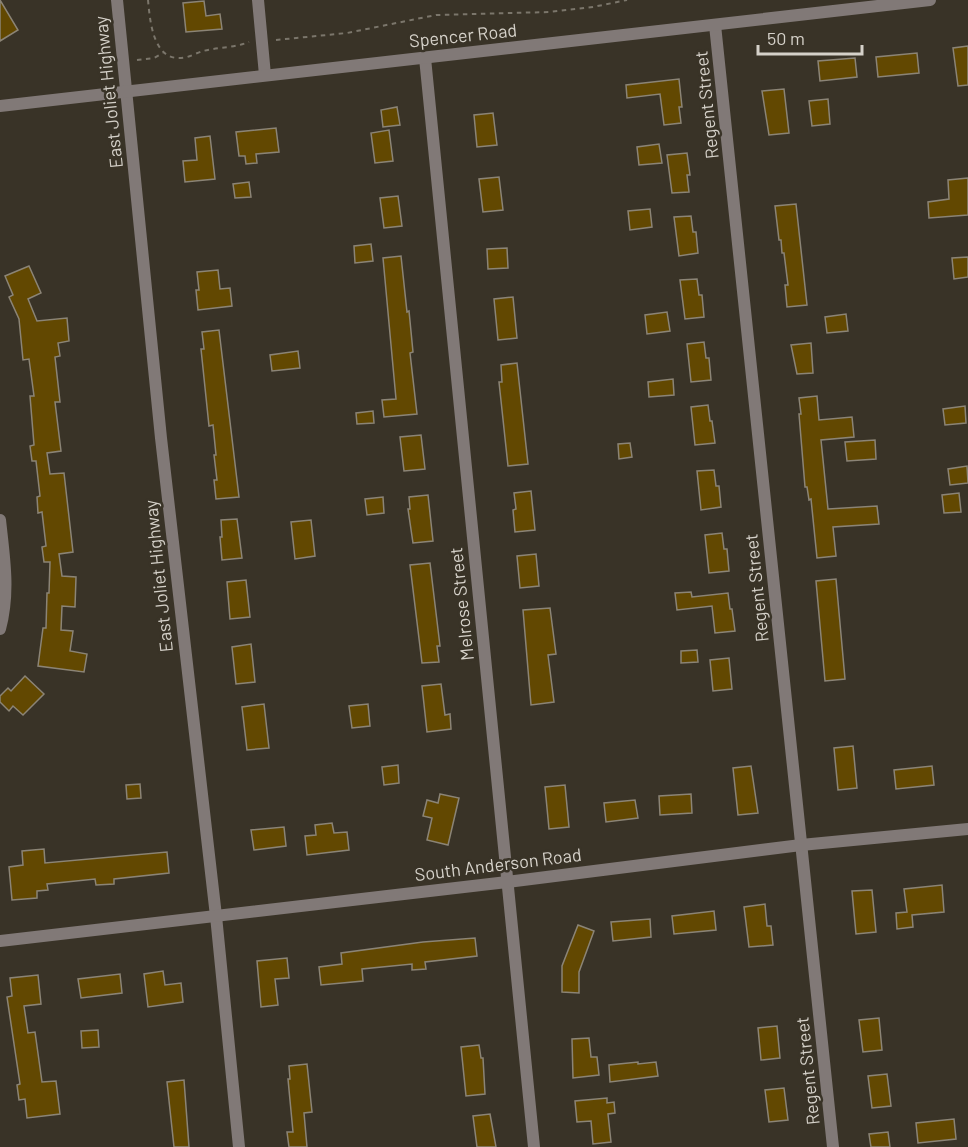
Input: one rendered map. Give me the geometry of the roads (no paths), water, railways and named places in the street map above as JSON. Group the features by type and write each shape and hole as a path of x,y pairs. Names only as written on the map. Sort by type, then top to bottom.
{"street":[{"name":"East Joliet Highway","path":"117,0 161,438 216,916 239,1147"},
{"path":"258,0 266,75"},
{"name":"Spencer Road","path":"0,106 930,0"},
{"name":"Regent Street","path":"716,25 833,1147"},
{"name":"Melrose Street","path":"425,58 534,1147"},
{"path":"0,520 6,590 5,609 0,629"},
{"name":"South Anderson Road","path":"0,940 507,882 801,845 968,829"}]}
